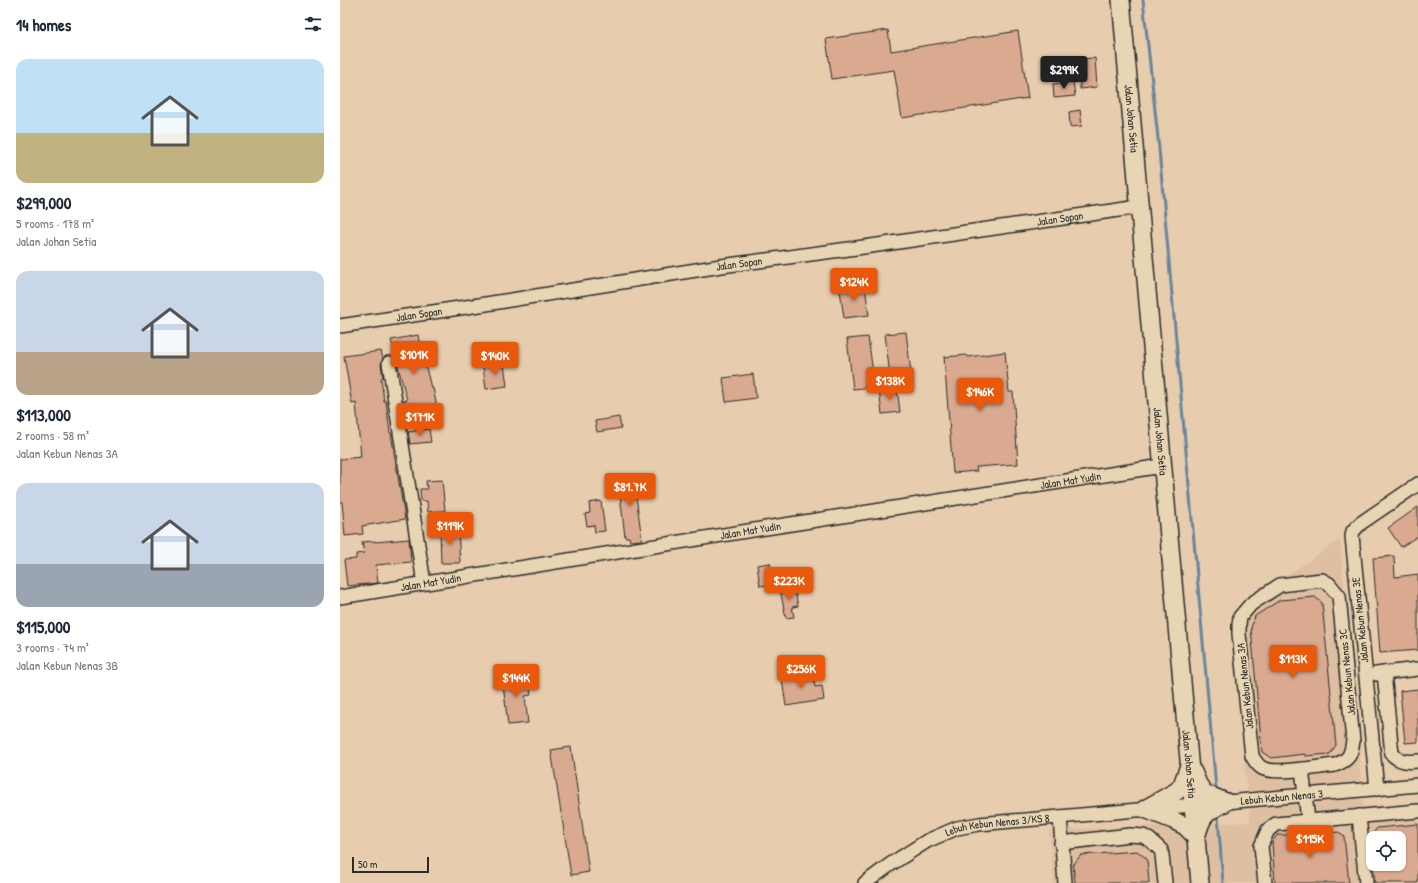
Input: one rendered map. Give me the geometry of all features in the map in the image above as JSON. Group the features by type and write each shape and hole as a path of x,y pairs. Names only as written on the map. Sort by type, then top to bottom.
{"main road":[{"name":"Jalan Johan Setia","path":"1120,0 1200,883"},
{"path":"1190,764 1198,784 1204,793 1226,802"},
{"path":"1145,809 1177,791 1182,785 1190,764"},
{"path":"1145,809 1185,826 1196,837 1201,819 1209,811 1226,802"}],"street":[{"name":"Jalan Sopan","path":"340,326 735,264 1139,207"},
{"path":"388,363 424,583"},
{"name":"Jalan Mat Yudin","path":"340,597 1162,466"},
{"name":"Jalan Kebun Nenas 3E","path":"1376,789 1352,536 1353,531 1361,524 1418,484"},
{"name":"Jalan Kebun Nenas 3C","path":"1287,584 1322,580 1330,584 1339,596 1353,741 1349,757 1343,762 1335,765 1302,769"},
{"name":"Jalan Kebun Nenas 3A","path":"1287,584 1280,586 1251,604 1240,617 1239,634 1252,756 1257,764 1263,769 1302,769"},
{"path":"1366,675 1418,669"},
{"path":"1384,673 1392,754 1396,759 1401,761 1418,761"},
{"path":"1302,769 1308,820"},
{"name":"Lebuh Kebun Nenas 3","path":"1145,809 1418,785"},
{"name":"Lebuh Kebun Nenas 3/KS 8","path":"865,883 890,864 927,841 957,828 979,824 1145,809"},
{"path":"1265,883 1261,846 1268,830 1276,824 1308,820 1418,812"},
{"path":"1359,816 1366,883"},
{"path":"1060,817 1065,883"},
{"path":"1061,843 1130,835 1143,836 1161,850 1165,883"}],"shaded area":[{"path":"1340,540 1363,807 1418,803 1418,883 1054,883 1049,830 1250,822 1231,613"}],"building":[{"path":"888,30 891,51 1018,31 1028,98 902,118 894,70 832,79 826,39"},
{"path":"1095,58 1097,87 1080,89 1078,59"},
{"path":"1073,82 1075,96 1054,98 1053,84"},
{"path":"1080,110 1082,126 1070,127 1069,112"},
{"path":"865,287 869,315 844,318 840,290"},
{"path":"906,332 912,381 891,384 885,334"},
{"path":"418,335 437,407 405,414 403,401 407,400 391,340"},
{"path":"868,337 875,387 853,389 847,339"},
{"path":"381,351 383,359 381,364 383,377 381,378 384,401 386,401 405,519 362,526 363,534 345,536 342,502 340,502 340,459 361,457 356,403 352,404 344,356"},
{"path":"1005,352 1009,392 1013,392 1018,464 976,467 977,471 953,473 944,357 967,355 968,357"},
{"path":"504,364 507,386 486,389 483,367"},
{"path":"753,374 756,398 726,402 723,378"},
{"path":"897,388 900,412 882,414 879,390"},
{"path":"619,417 621,428 597,432 595,421"},
{"path":"429,429 431,442 410,444 408,432"},
{"path":"634,474 638,496 636,496 642,540 630,541 629,537 625,537 618,477"},
{"path":"442,480 445,511 428,512 427,501 421,501 420,489 427,489 426,481"},
{"path":"601,501 605,531 595,532 594,525 587,526 585,514 590,513 589,503"},
{"path":"1418,507 1418,536 1401,547 1388,528"},
{"path":"458,529 460,563 441,563 440,530"},
{"path":"409,539 411,562 376,565 378,583 347,586 344,560 356,559 356,554 364,553 362,542"},
{"path":"1394,556 1395,577 1418,574 1418,650 1380,653 1373,558"},
{"path":"770,563 773,584 760,586 757,565"},
{"path":"794,587 798,606 792,607 794,617 786,618 780,590"},
{"path":"1315,597 1322,603 1336,745 1330,754 1305,756 1305,754 1271,758 1262,752 1251,628 1255,616 1280,600"},
{"path":"794,671 795,677 813,674 815,687 822,686 824,700 786,706 781,673"},
{"path":"528,674 531,695 525,696 528,723 508,725 502,676"},
{"path":"1418,689 1418,742 1405,743 1400,691"},
{"path":"571,747 589,872 571,875 551,750"},
{"path":"1418,824 1418,883 1375,883 1374,871 1406,871 1406,831 1375,831 1377,828"},
{"path":"1339,832 1344,837 1349,883 1275,883 1272,843 1277,835 1304,835"},
{"path":"1137,851 1147,859 1149,883 1075,883 1073,865 1081,855"}],"waterway":[{"path":"1143,0 1158,138 1216,788"},
{"path":"1218,817 1223,883"}]}
